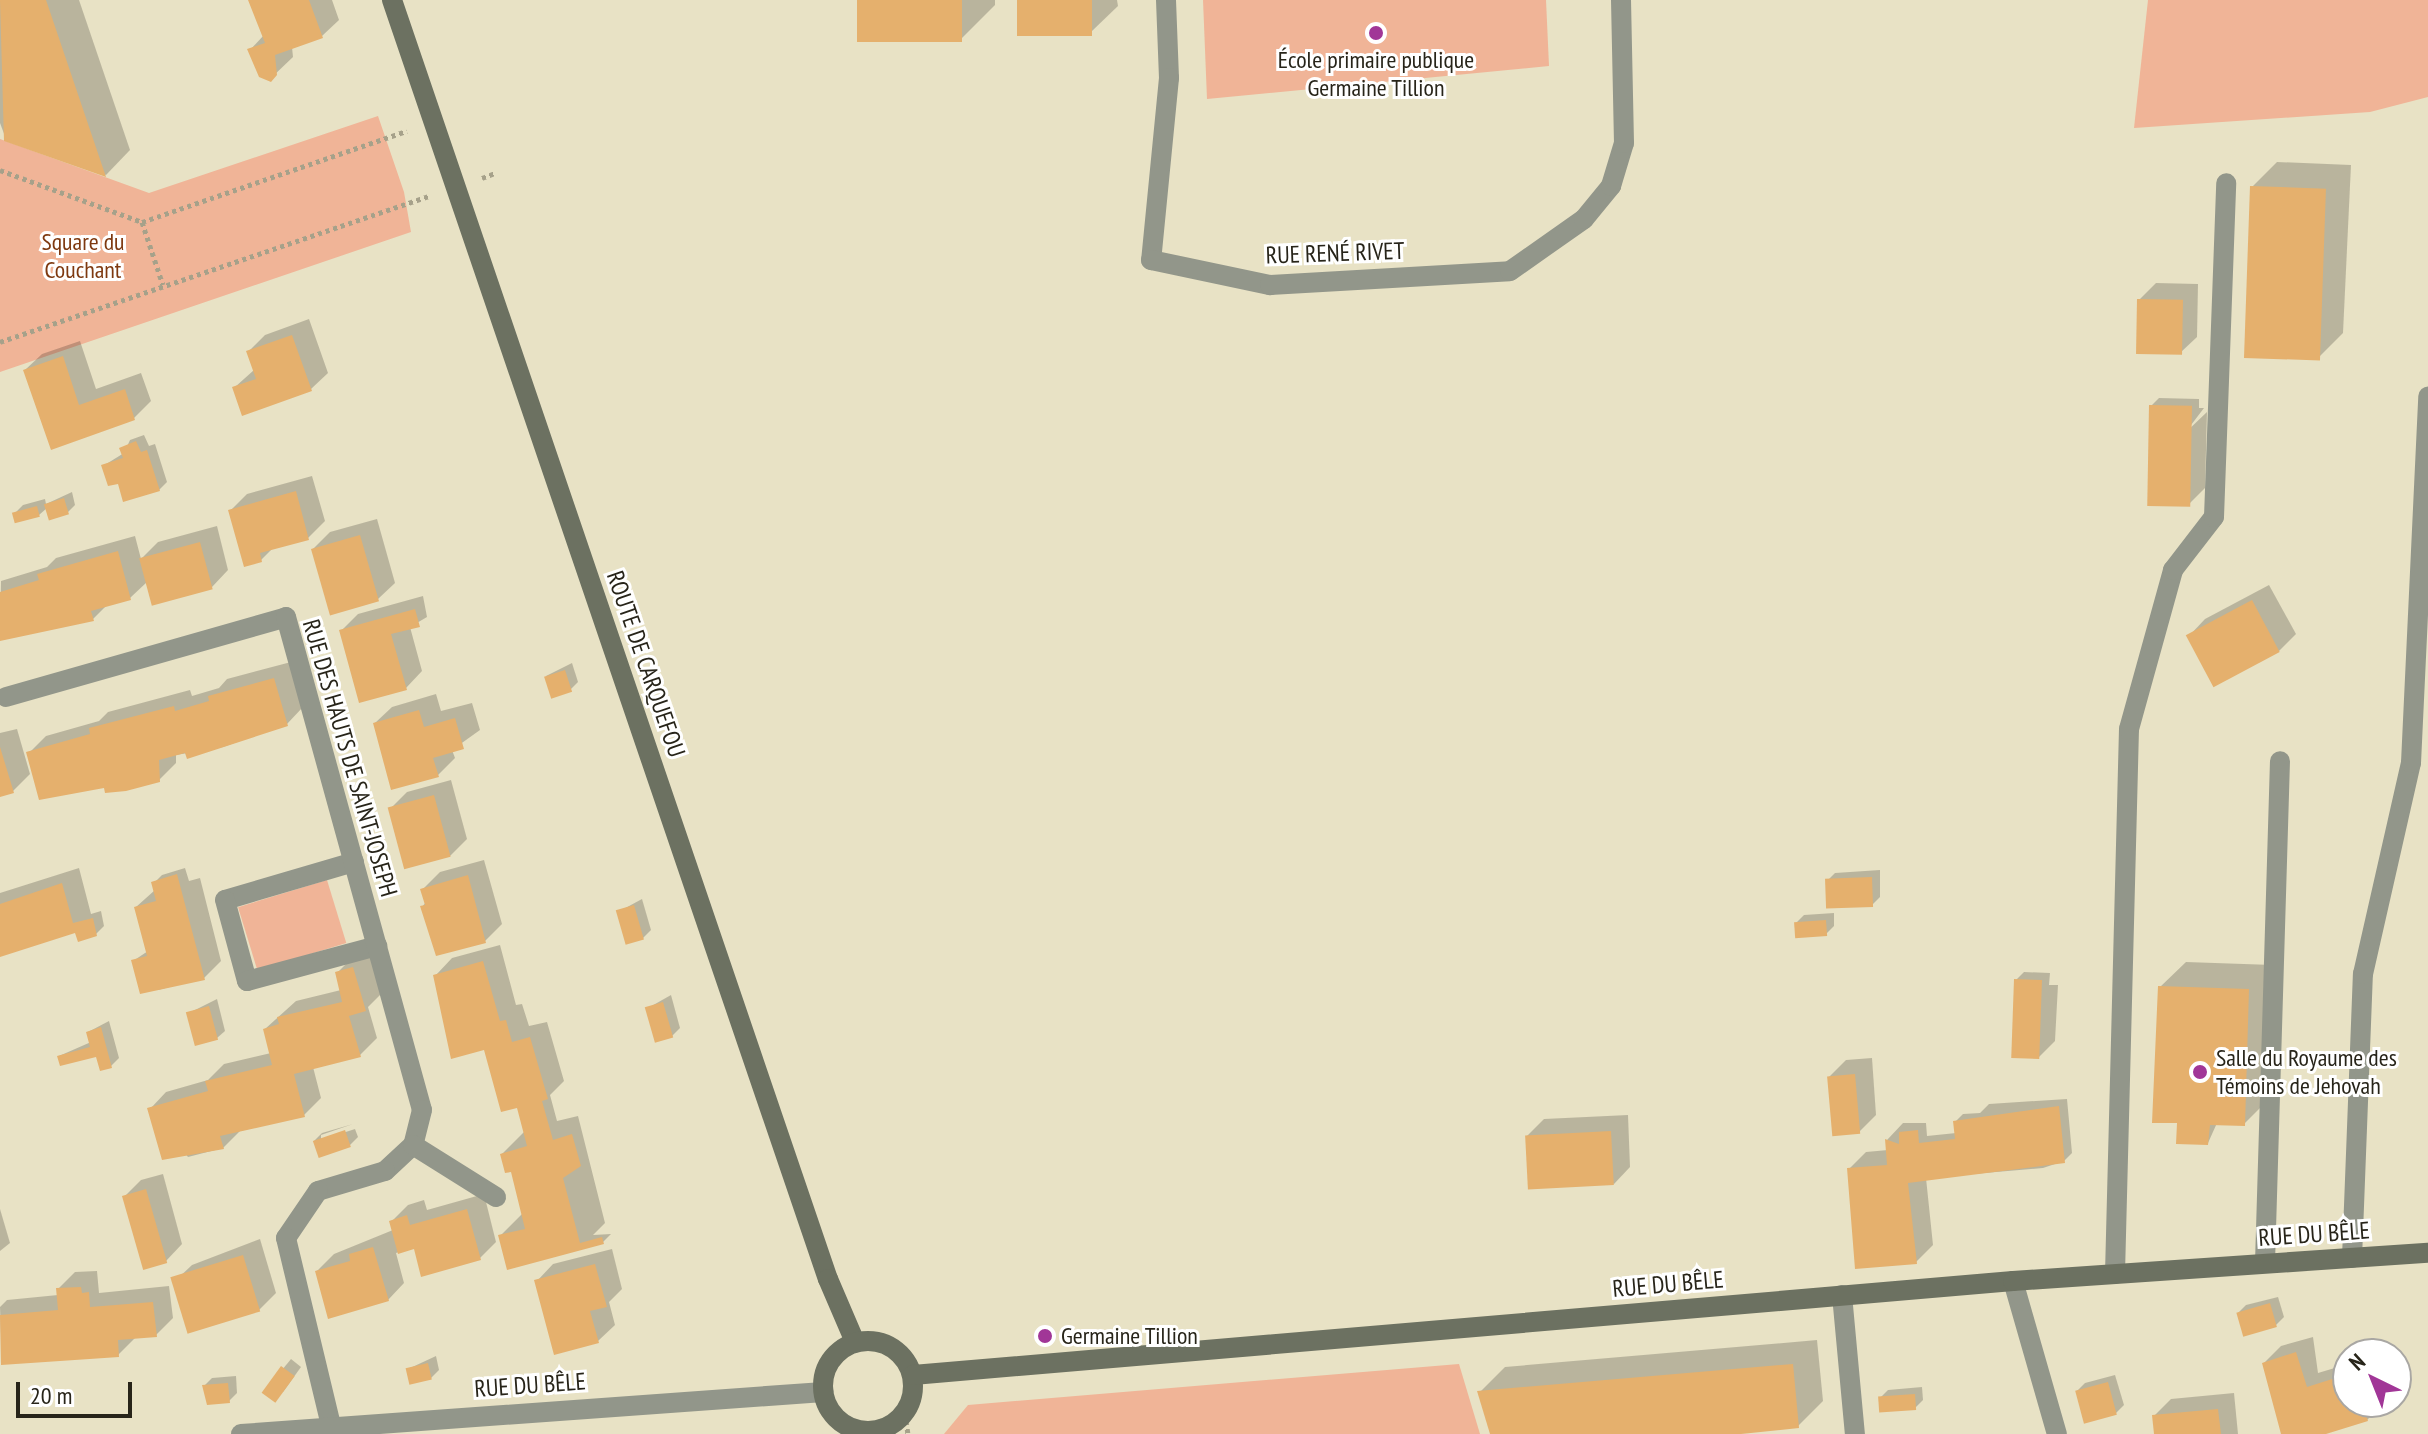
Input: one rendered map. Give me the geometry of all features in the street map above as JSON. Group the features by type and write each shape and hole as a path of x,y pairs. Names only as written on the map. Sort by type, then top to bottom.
{"main road":[{"name":"ROUTE DE CARQUEFOU","path":"392,0 823,1264 855,1342"},
{"name":"RUE DU BÊLE","path":"913,1375 2013,1281 2428,1253"},
{"path":"855,1342 882,1342 895,1348 913,1375 905,1413 881,1432 850,1431 827,1407 823,1392 829,1361 855,1342"}],"street":[{"name":"RUE RENÉ RIVET","path":"1166,0 1169,78 1151,260 1270,285 1510,271 1584,219 1611,186 1624,143 1621,0"},
{"path":"2115,1274 2129,729 2173,570 2214,517 2226,183"},
{"path":"2352,1258 2363,974 2411,763 2428,396"},
{"name":"RUE DES HAUTS DE SAINT-JOSEPH","path":"6,697 286,617 422,1110 413,1145"},
{"path":"2265,1263 2280,761"},
{"path":"354,862 225,900 247,981 377,946"},
{"path":"331,1426 286,1238 318,1191 385,1171 413,1145 496,1197"},
{"path":"2013,1281 2057,1434"},
{"path":"1842,1295 1855,1434"},
{"name":"RUE DU BÊLE","path":"241,1434 823,1392"}],"path":[{"path":"0,170 142,222 408,131"},
{"path":"0,342 423,197"},
{"path":"142,222 163,286"},
{"path":"905,1413 908,1434"}],"green space":[{"name":"École primaire publique Germaine Tillion","path":"1203,0 1546,0 1549,66 1207,99"},
{"path":"2148,0 2428,0 2428,97 2370,112 2134,128"},
{"name":"Square du Couchant","path":"378,116 404,192 411,232 0,372 0,139 149,193"},
{"path":"327,880 346,943 257,970 238,907"},
{"path":"1459,1364 1480,1434 944,1434 968,1405"}],"building":[{"path":"0,0 46,0 106,177 4,141"},
{"path":"248,0 309,0 323,38 275,55 277,75 271,82 259,77 247,49 265,43"},
{"path":"857,0 962,0 962,42 857,42"},
{"path":"1017,0 1092,0 1092,36 1017,36"},
{"path":"2250,186 2326,189 2320,361 2244,358"},
{"path":"2137,299 2183,300 2182,355 2136,354"},
{"path":"292,335 312,391 242,416 232,387 256,379 246,351"},
{"path":"63,356 79,405 125,389 135,420 51,450 23,370"},
{"path":"2149,405 2192,406 2190,507 2147,506"},
{"path":"136,441 141,452 147,450 160,491 123,502 118,484 108,486 101,465 123,458 119,448"},
{"path":"296,491 309,540 260,553 262,562 244,567 228,510"},
{"path":"64,498 69,514 49,520 44,504"},
{"path":"37,506 40,517 15,523 12,513"},
{"path":"360,535 379,601 330,615 311,549"},
{"path":"200,542 213,589 152,606 139,558"},
{"path":"118,551 131,600 91,611 94,621 0,641 0,592 39,580 37,574"},
{"path":"2252,600 2280,652 2213,687 2186,635"},
{"path":"415,609 420,627 391,634 407,690 359,703 339,630"},
{"path":"565,670 572,692 551,699 544,677"},
{"path":"274,678 288,726 187,759 185,753 159,760 160,782 126,791 105,793 104,788 39,800 26,752 90,734 89,728 174,706 175,711 209,701 208,696"},
{"path":"419,710 424,727 455,718 464,749 433,758 439,777 391,790 373,723"},
{"path":"0,747 14,793 0,797"},
{"path":"434,795 451,857 404,869 388,807"},
{"path":"177,874 205,980 140,994 131,960 147,956 134,907 156,901 151,882"},
{"path":"468,875 486,943 436,956 420,906 425,905 420,889"},
{"path":"1872,877 1873,907 1826,909 1825,879"},
{"path":"62,883 73,923 93,918 97,936 78,942 75,933 0,957 0,904"},
{"path":"634,905 644,940 626,945 616,910"},
{"path":"1826,920 1827,936 1795,938 1794,922"},
{"path":"483,961 500,1021 506,1020 512,1042 530,1037 548,1099 542,1101 553,1140 572,1134 581,1166 563,1178 580,1243 602,1237 604,1244 507,1270 498,1235 525,1229 511,1172 505,1173 500,1154 527,1146 517,1108 501,1112 484,1050 451,1059 433,975"},
{"path":"353,967 366,1011 349,1016 361,1057 294,1074 305,1117 220,1136 224,1149 162,1160 147,1108 208,1091 205,1081 272,1065 263,1029 279,1024 277,1017 342,1002 335,972"},
{"path":"2014,979 2042,980 2039,1059 2011,1058"},
{"name":"Salle du Royaume des Témoins de Jehovah","path":"2158,986 2249,989 2245,1126 2210,1125 2208,1145 2176,1144 2177,1123 2152,1123"},
{"path":"663,1002 673,1038 655,1043 645,1007"},
{"path":"209,1006 218,1040 195,1046 186,1012"},
{"path":"101,1027 112,1068 100,1071 96,1057 60,1066 57,1056 90,1047 86,1032"},
{"path":"1855,1074 1860,1134 1832,1136 1827,1076"},
{"path":"2059,1106 2065,1163 1908,1183 1917,1264 1855,1269 1847,1168 1887,1165 1885,1139 1899,1144 1899,1132 1918,1130 1919,1143 1955,1139 1953,1121"},
{"path":"345,1130 351,1147 319,1158 313,1141"},
{"path":"1611,1131 1614,1185 1528,1189 1525,1136"},
{"path":"146,1189 167,1263 143,1270 122,1196"},
{"path":"467,1209 481,1260 421,1277 414,1249 398,1254 389,1221 407,1215 410,1225"},
{"path":"373,1247 389,1301 328,1319 315,1271 350,1261 349,1254"},
{"path":"243,1255 260,1311 188,1334 170,1277"},
{"path":"595,1264 607,1307 590,1311 599,1343 554,1355 534,1280"},
{"path":"81,1287 82,1293 89,1292 90,1307 153,1302 157,1337 118,1340 119,1357 1,1365 0,1315 58,1310 56,1288"},
{"path":"2270,1303 2277,1327 2243,1337 2236,1313"},
{"path":"2296,1352 2307,1387 2332,1379 2332,1418 2367,1418 2368,1421 2326,1434 2281,1434 2262,1363"},
{"path":"428,1363 432,1380 409,1385 406,1368"},
{"path":"1793,1364 1799,1428 1741,1434 1490,1434 1477,1391"},
{"path":"281,1366 295,1376 275,1403 262,1393"},
{"path":"2108,1382 2117,1415 2084,1424 2075,1391"},
{"path":"228,1383 230,1403 207,1405 202,1385"},
{"path":"1915,1394 1916,1410 1879,1413 1878,1397"},
{"path":"2218,1409 2221,1434 2154,1434 2152,1415"}],"place":[{"name":"École primaire publique Germaine Tillion","path":"1376,33"},
{"name":"Salle du Royaume des Témoins de Jehovah","path":"2200,1072"},
{"name":"Germaine Tillion","path":"1045,1336"}]}
